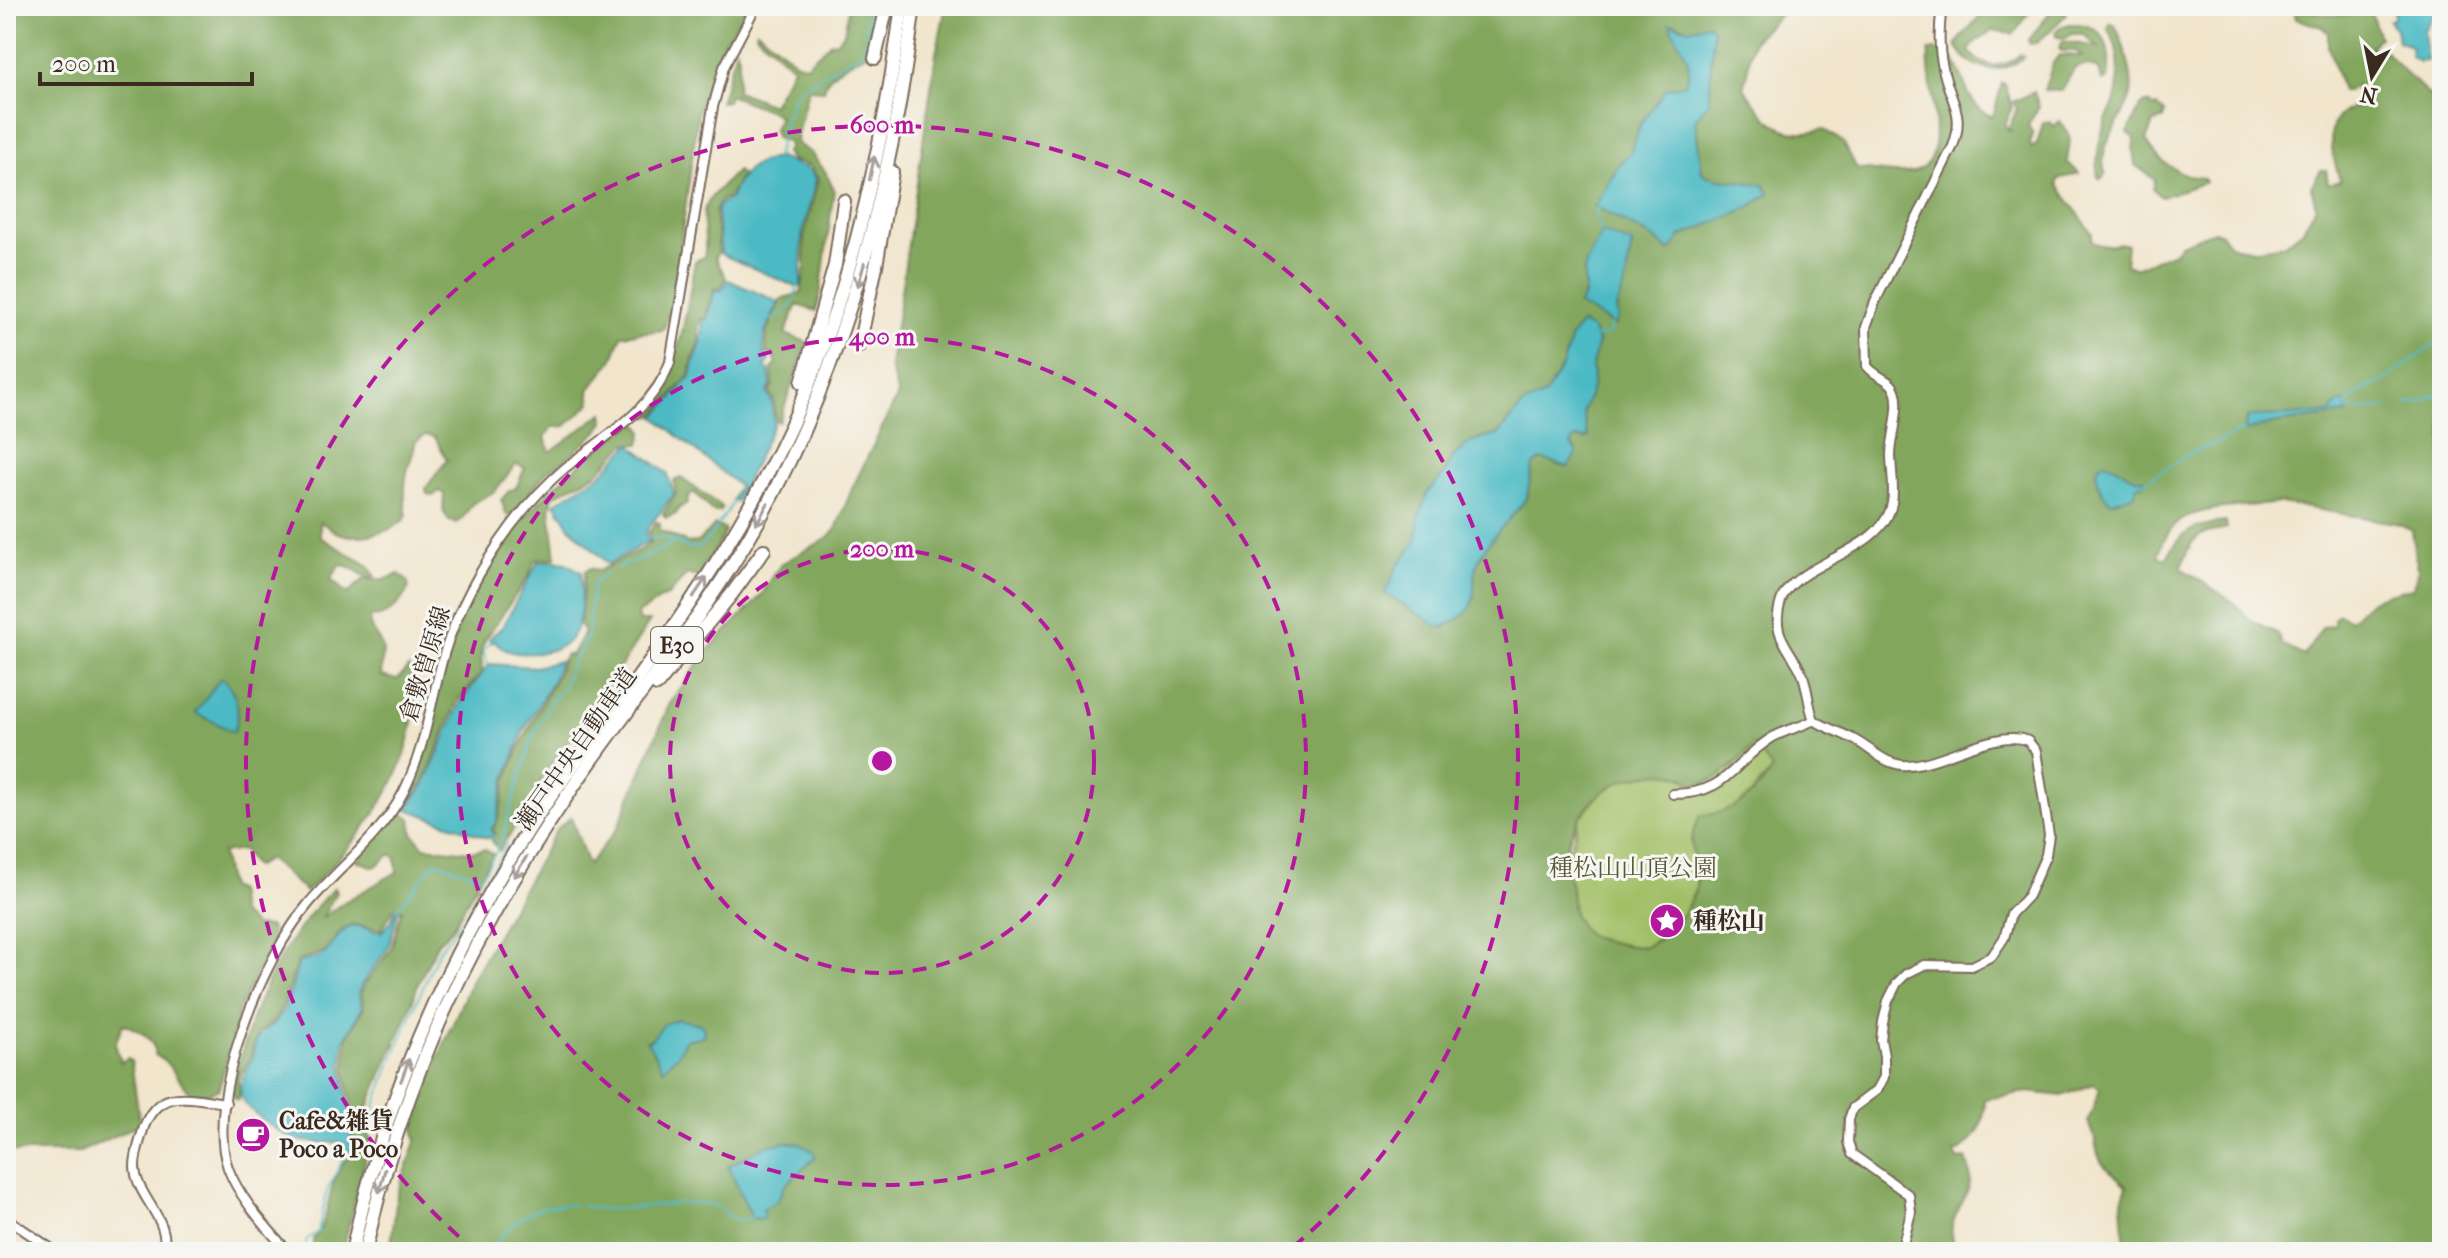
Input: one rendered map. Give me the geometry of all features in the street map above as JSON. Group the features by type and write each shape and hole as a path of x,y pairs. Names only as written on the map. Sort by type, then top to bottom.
{"highway":[{"path":"875,58 887,6"},
{"name":"瀬戸中央自動車道","path":"352,1252 377,1154 411,1055 433,1002 480,910 541,811 705,580 745,515 785,439 826,339 856,239 889,86 902,6"},
{"name":"瀬戸中央自動車道","path":"365,1252 404,1107 467,960 518,870 573,786 704,607 746,543 782,477 821,391 847,323 866,255 902,85 914,6"},
{"path":"859,346 891,187 902,85"},
{"path":"785,439 835,265 844,201"},
{"path":"635,703 662,680 764,550"}],"street":[{"name":"倉敷曽原線","path":"288,1252 242,1194 229,1170 222,1141 239,1038 264,976 283,940 309,903 369,842 403,793 421,747 445,650 484,565 531,502 563,470 647,402 666,374 713,107 724,67 756,6"},
{"path":"1814,720 1802,674 1784,647 1780,635 1780,603 1784,593 1797,580 1831,562 1874,532 1890,512 1897,393 1894,386 1874,375 1867,366 1866,327 1875,302 1953,146 1958,128 1958,111 1941,60 1942,6"},
{"path":"1673,794 1697,792 1725,780 1773,737 1814,720 1896,764 1914,765 1976,746 2017,738 2028,741 2036,751 2049,835 2046,855 2028,896 2011,914 2004,938 1992,956 1972,966 1924,965 1906,974 1897,983 1883,1022 1884,1077 1877,1090 1853,1108 1849,1119 1848,1142 1852,1154 1909,1195 1911,1212 1901,1252"},
{"path":"163,1252 166,1237 141,1187 135,1165 147,1120 160,1103 170,1098 226,1103"},
{"path":"6,1218 56,1252"}],"green space":[{"path":"6,6 749,6 724,41 699,107 672,305 663,330 622,335 612,361 589,390 591,403 566,426 553,427 545,437 550,452 603,413 604,421 598,431 559,465 548,470 512,514 507,516 501,500 516,488 525,468 516,464 495,491 472,504 456,523 449,521 443,511 444,494 439,491 433,496 427,494 426,488 447,460 435,437 425,435 415,442 406,480 407,516 401,522 374,534 354,536 336,532 320,522 320,537 369,566 375,577 340,565 331,579 347,594 364,579 384,580 399,574 409,587 393,609 370,617 370,625 383,648 381,676 397,680 409,667 415,684 414,715 401,766 360,834 306,892 269,859 255,867 242,850 222,853 229,887 237,891 240,913 255,926 270,927 273,940 239,1009 219,1089 207,1094 190,1093 164,1060 155,1055 149,1039 123,1024 115,1044 121,1062 128,1058 131,1061 140,1124 80,1152 6,1152"},
{"path":"849,6 877,6 867,53 835,72 824,90 808,89 797,135 796,143 811,153 834,189 816,311 797,305 785,334 807,342 779,422 776,421 773,398 769,393 773,386 772,369 777,364 773,355 766,353 767,332 781,299 801,293 805,268 804,237 818,179 810,166 790,160 786,152 788,142 776,138 773,130 779,117 773,112 729,95 727,101 720,102 736,49 739,57 737,91 772,105 793,67 756,34 757,30 797,63 806,65 844,33"},
{"path":"946,6 1789,6 1753,41 1744,88 1776,125 1796,132 1823,129 1843,142 1857,169 1913,172 1925,166 1935,137 1929,51 1950,55 1976,105 1993,117 2002,83 2005,84 2012,107 2005,125 2009,131 2017,108 2013,102 2034,92 2039,107 2028,125 2033,134 2030,145 2032,148 2037,144 2043,123 2049,122 2055,126 2059,121 2069,137 2067,162 2079,173 2059,179 2057,184 2092,233 2092,241 2105,246 2127,245 2125,265 2135,268 2174,252 2180,244 2214,231 2220,232 2232,246 2254,250 2283,245 2303,230 2316,206 2311,187 2321,170 2326,170 2328,184 2340,181 2332,147 2333,127 2345,111 2357,106 2356,86 2342,91 2328,46 2328,33 2322,27 2296,19 2294,10 2345,15 2363,8 2371,13 2379,37 2371,47 2385,50 2442,110 2442,1252 2125,1252 2122,1200 2127,1186 2103,1164 2098,1155 2088,1122 2100,1089 2094,1084 2062,1096 2028,1092 1985,1099 1978,1132 1969,1144 1954,1153 1959,1160 1966,1159 1970,1179 1952,1226 1956,1252 390,1252 397,1195 416,1142 414,1129 427,1084 472,979 557,829 571,817 588,865 617,829 669,705 708,650 760,597 781,564 829,537 836,529 898,395 890,366 936,54","holes":["1675,23 1689,29 1708,24 1713,30 1709,98 1695,120 1702,173 1723,180 1764,185 1769,194 1740,212 1681,236 1669,251 1655,239 1600,209 1614,172 1631,152 1641,123 1666,89 1685,84 1689,68","1600,238 1632,247 1614,325 1579,305 1584,295 1584,272","1581,324 1585,325 1598,341 1592,365 1593,385 1583,412 1585,439 1574,438 1571,445 1576,450 1570,465 1565,467 1542,459 1533,465 1527,496 1491,540 1476,565 1466,609 1443,628 1396,568 1416,542 1419,517 1428,492 1445,473 1453,457 1472,441 1498,435 1523,405 1545,395 1563,365 1571,337","2347,414 2246,427 2247,419","2280,503 2400,524 2412,531 2418,570 2413,588 2379,597 2351,620 2338,614 2333,619 2333,626 2323,627 2304,656 2282,645 2278,634 2249,619 2235,603 2181,568 2191,543 2207,533 2227,528 2226,522 2190,531 2177,542 2166,559 2158,556 2176,524 2197,513","1754,745 1772,769 1758,788 1742,802 1723,811 1700,816 1692,839 1696,889 1673,926 1653,943 1642,947 1601,940 1585,932 1574,912 1566,852 1576,824 1595,799 1619,782 1631,778 1664,773 1680,776 1695,785 1727,770","700,1037 685,1040 678,1053 663,1068 647,1041 653,1038","784,1142 801,1144 814,1152 813,1160 785,1185 777,1201 763,1209 762,1215 752,1218 728,1166 763,1147"]},
{"path":"1988,6 2034,6 2014,34 1992,30 1969,50 1980,61 1993,65 2008,63 2020,54 2024,56 2016,63 1997,69 1987,69 1969,61 1956,44"},
{"path":"2065,7 2066,15 2037,43 2030,44 2028,41 2053,8"},
{"path":"2070,24 2092,28 2104,40 2109,58 2108,79 2102,81 2099,69 2085,65 2075,68 2061,91 2044,90 2054,61 2060,55 2082,56 2076,51 2061,51 2062,41 2098,47 2082,34 2057,37 2055,32 2060,27"},
{"path":"2114,24 2125,50 2131,91 2106,145 2103,164 2106,174 2101,179 2097,170 2099,148 2115,100 2118,80 2117,53 2108,28"},
{"path":"2145,103 2153,108 2157,106 2165,113 2163,119 2153,123 2146,140 2156,155 2186,175 2203,178 2206,182 2161,197 2153,189 2155,180 2135,165 2135,138 2128,133"},
{"path":"737,171 741,175 730,196 720,201 715,212 719,252 715,257 726,278 720,289 714,288 705,318 701,319 698,329 700,343 690,375 654,416 647,417 642,413 666,379 680,342 695,261 704,257 704,211 718,190"},
{"path":"632,422 639,424 643,432 640,444 625,444 596,474 553,496 550,509 556,558 535,560 529,575 485,640 481,650 482,672 457,702 423,784 403,810 402,814 411,818 413,833 424,847 470,852 485,849 493,854 453,927 437,944 368,1107 363,1124 371,1137 342,1252 313,1252 313,1239 324,1220 337,1173 352,1155 353,1112 345,1068 347,1039 364,1007 361,992 364,985 391,949 402,909 394,908 381,930 353,924 344,928 324,952 298,961 275,1020 257,1034 250,1058 239,1078 239,1100 232,1094 256,1009 280,958 296,933 334,888 336,893 322,918 397,872 396,858 391,854 375,867 357,861 396,810 420,765 452,643 482,577 517,526 538,504 582,462"},
{"path":"681,478 722,507 720,512 712,511 694,492 688,497 687,504 666,518 663,514 676,494 674,481"},
{"path":"656,522 660,523 660,530 687,543 698,542 715,525 724,529 725,533 698,577 687,574 668,596 639,612 637,616 640,621 650,621 594,708 547,770 499,851 491,839 511,767 564,657 566,654 571,656 584,632 580,627 585,571 591,568 599,571 642,549 651,542 649,533"},
{"name":"種松山山頂公園","path":"1754,745 1773,769 1743,804 1719,814 1691,841 1697,863 1696,888 1684,914 1646,946 1599,940 1586,934 1574,915 1566,864 1579,819 1597,797 1609,786 1625,779 1671,773 1688,779 1730,770"}],"water":[{"path":"2401,6 2433,8 2434,14 2424,30 2427,61 2419,62 2411,57 2410,46 2398,41 2396,29 2389,21"},
{"path":"1670,23 1689,29 1708,24 1713,30 1709,102 1695,120 1702,173 1723,180 1764,185 1769,194 1740,212 1681,236 1670,251 1655,239 1595,206 1619,164 1631,152 1641,123 1666,89 1685,84 1689,67"},
{"path":"779,158 809,169 816,179 802,236 801,286 796,287 721,254 719,205 731,198 743,175 755,165"},
{"path":"1602,232 1632,244 1624,288 1616,308 1618,318 1615,325 1579,305 1585,290 1585,267"},
{"path":"728,280 779,302 765,332 763,353 769,359 765,368 769,370 771,385 767,393 771,399 774,423 736,502 732,500 739,486 655,417 691,377 701,344 703,320 707,319 715,290 721,291"},
{"path":"1581,324 1592,329 1598,341 1592,365 1593,385 1583,412 1588,438 1575,438 1571,445 1577,453 1568,467 1542,459 1533,465 1527,496 1486,546 1476,566 1472,605 1457,620 1440,628 1385,593 1396,568 1416,542 1419,517 1428,492 1445,473 1453,457 1472,441 1498,435 1523,405 1545,395 1563,365 1571,337"},
{"path":"2340,402 2345,402 2347,414 2277,423 2244,431 2248,417 2332,413"},
{"path":"630,444 667,473 674,494 648,528 646,534 649,541 608,564 570,527 555,503 599,476"},
{"path":"2102,462 2144,479 2144,485 2137,485 2134,494 2112,502 2103,493 2098,481 2096,472"},
{"path":"538,562 566,563 581,572 580,616 570,639 558,648 529,653 509,651 496,641 491,643 489,639 502,627"},
{"path":"560,661 553,680 524,730 505,780 496,822 491,830 494,833 488,838 407,809 425,784 459,705 489,664 535,667"},
{"path":"220,679 229,685 237,704 234,732 195,713"},
{"path":"396,909 399,909 388,948 362,984 359,992 362,1008 344,1041 342,1066 350,1112 351,1150 349,1155 343,1155 345,1144 341,1142 301,1141 275,1129 243,1101 242,1081 257,1040 281,1014 299,962 324,954 351,927 382,932"},
{"path":"678,1019 700,1024 704,1029 703,1036 685,1040 679,1053 663,1069 647,1041 664,1024"},
{"path":"784,1142 801,1144 814,1152 816,1157 785,1185 777,1201 763,1209 763,1219 752,1218 728,1166 763,1147"}],"waterway":[{"path":"776,158 786,116 797,90 864,51 869,6"},
{"path":"1599,205 1595,214 1602,232"},
{"path":"769,320 781,316 789,308 798,286"},
{"path":"1596,337 1609,334 1612,322"},
{"path":"2345,406 2362,391 2385,380 2433,345 2442,347"},
{"path":"2407,404 2442,392"},
{"path":"2347,410 2388,408"},
{"path":"2144,482 2189,454 2244,430"},
{"path":"649,538 667,538 689,548 699,548 735,500"},
{"path":"617,568 674,542"},
{"path":"505,843 502,837 532,738 553,699 563,688 572,663 587,637 593,584 607,573"},
{"path":"488,667 483,651 490,642"},
{"path":"397,910 435,862 481,877 499,847 490,833"},
{"path":"369,1123 391,1062 438,952 461,922 507,845"},
{"path":"350,1152 359,1149 368,1126"},
{"path":"306,1244 307,1239 318,1232 327,1191 346,1154"},
{"path":"582,1206 614,1209 693,1203 716,1206 734,1219 746,1220 754,1216"},
{"path":"487,1252 515,1223 535,1210 575,1205"},
{"path":"409,1245 455,1252"}],"place":[{"name":"種松山","path":"1667,921"},
{"name":"Cafe&雑貨 Poco a Poco","path":"253,1135"}]}
